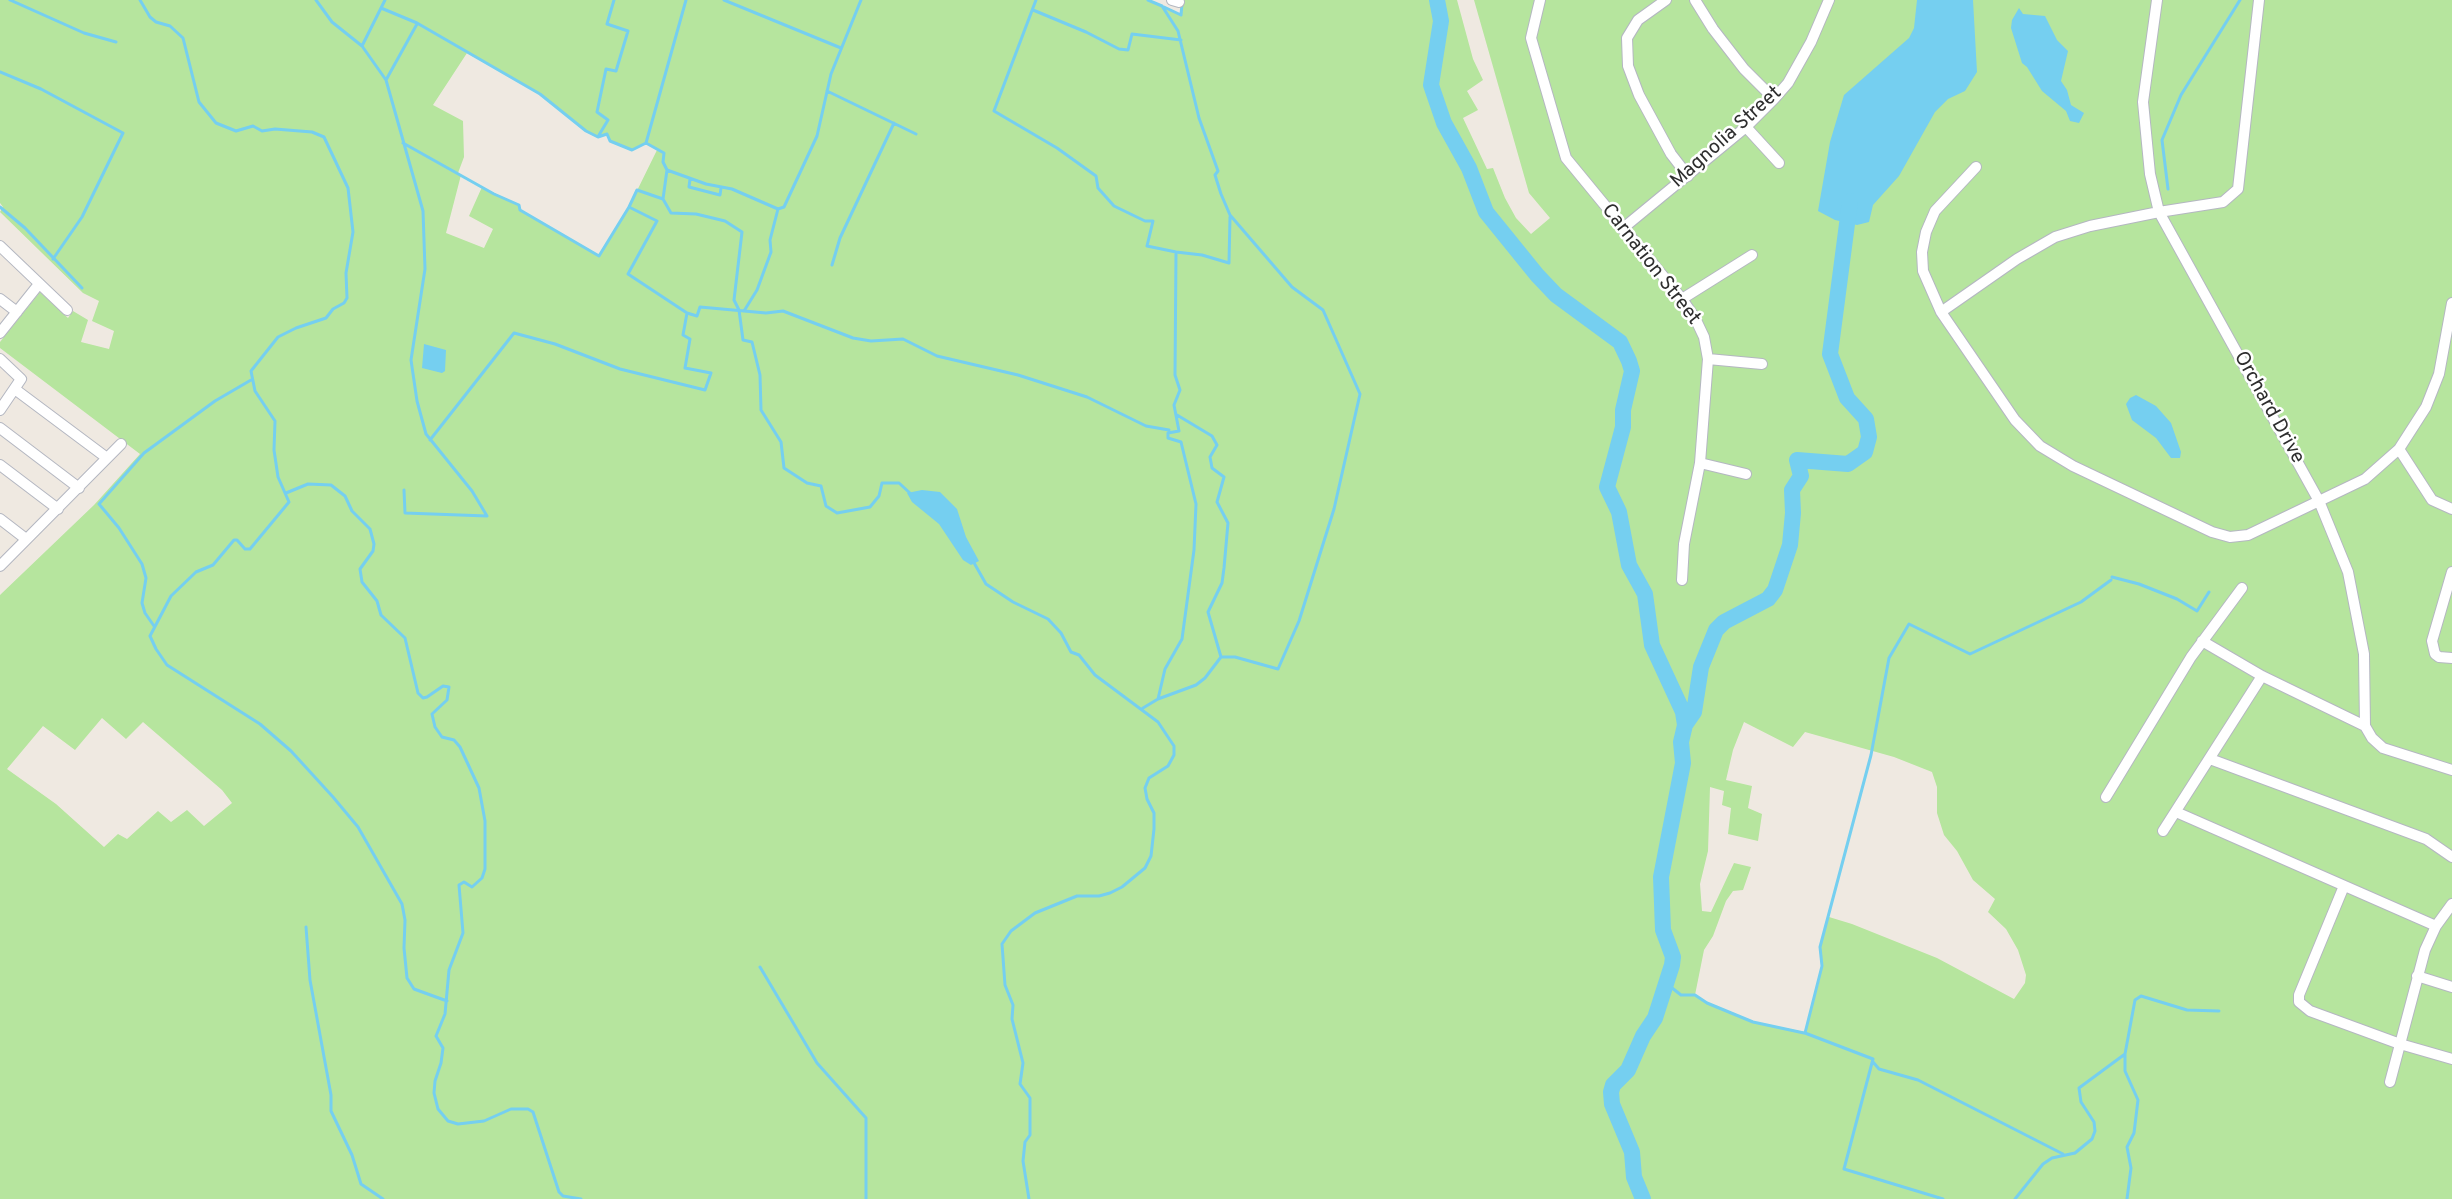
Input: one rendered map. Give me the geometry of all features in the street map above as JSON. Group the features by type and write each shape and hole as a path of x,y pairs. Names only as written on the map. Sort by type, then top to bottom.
{"street":[{"name":"Carnation Street","path":"1540,0 1531,38 1566,158 1622,229 1682,299 1704,337 1708,359 1700,464 1684,544 1682,580"},
{"path":"1666,0 1638,20 1627,38 1628,66 1639,95 1671,154 1688,176"},
{"path":"1695,0 1713,29 1744,69 1774,99"},
{"name":"Magnolia Street","path":"1622,229 1746,127 1774,99 1788,83 1811,42 1829,0"},
{"name":"Orchard Drive","path":"2157,0 2143,102 2150,174 2159,212 2319,501 2350,583 2364,654 2365,726"},
{"path":"1941,312 2017,259 2055,237 2090,226 2223,202 2238,189 2259,0"},
{"path":"1746,127 1779,163"},
{"path":"1976,167 1935,211 1926,232 1922,252 1923,271 1941,312 2015,420 2040,446 2073,466 2212,532 2230,537 2248,535 2365,479 2399,449 2426,407 2439,374 2452,303"},
{"path":"0,246 67,310"},
{"path":"1682,299 1752,255"},
{"path":"0,333 39,284"},
{"path":"0,299 17,312"},
{"path":"0,359 21,377 16,390 0,410"},
{"path":"1708,359 1762,364"},
{"path":"16,390 107,458"},
{"path":"0,428 79,488"},
{"path":"0,567 121,444"},
{"path":"2399,449 2432,500 2452,509"},
{"path":"1700,464 1746,474"},
{"path":"0,465 58,509"},
{"path":"0,519 26,539"},
{"path":"2452,572 2432,641 2435,654 2439,657 2452,658"},
{"path":"2106,797 2202,641 2242,588"},
{"path":"2202,641 2262,675 2365,726 2372,738 2383,748 2452,770"},
{"path":"2163,831 2262,675"},
{"path":"2210,759 2426,839 2452,857"},
{"path":"2176,812 2436,926"},
{"path":"2344,886 2299,995 2299,1002 2310,1011 2400,1044 2452,1059"},
{"path":"2390,1082 2417,976 2436,926 2452,904"},
{"path":"2417,976 2452,987"}],"green space":[{"path":"0,0 1148,0 1181,15 1182,1 1179,0 1457,0 1473,59 1483,80 1467,91 1478,110 1463,118 1487,169 1493,168 1516,218 1531,234 1550,218 1529,193 1474,0 2452,0 2452,1199 0,1199 0,595 94,505 140,454 0,348 0,342 40,292 68,318 73,311 88,320 81,342 109,349 114,331 92,321 99,301 83,293 0,212 3,207 0,203","holes":["467,53 540,94 586,131 598,137 607,134 610,141 632,150 646,143 657,150 629,207 599,256 520,210 519,205 482,187 469,216 493,229 484,248 446,233 461,175 458,173 464,157 463,121 433,105","102,718 126,739 143,722 222,790 232,803 204,826 187,810 171,822 158,811 127,839 118,834 104,847 56,804 7,769 43,726 75,750","1744,722 1793,747 1805,732 1894,757 1932,772 1937,787 1937,813 1944,835 1957,851 1973,880 1995,899 1988,912 2006,929 2018,950 2026,975 2025,983 2014,999 1937,958 1829,917 1820,947 1822,966 1819,982 1805,1032 1753,1022 1707,1003 1695,995 1704,950 1713,936 1726,901 1733,891 1743,890 1751,867 1734,863 1711,912 1702,911 1700,884 1708,851 1710,787 1724,791 1722,805 1731,808 1728,834 1758,841 1762,814 1748,808 1752,786 1726,780 1733,750"]}],"water":[{"path":"1917,0 1973,0 1977,72 1965,91 1948,99 1935,112 1899,176 1873,205 1869,222 1857,225 1835,220 1818,211 1830,142 1844,95 1909,38 1914,28"},
{"path":"2019,8 2023,14 2045,16 2057,40 2068,51 2061,81 2067,90 2071,105 2084,113 2079,123 2070,121 2066,111 2042,91 2022,63 2011,28 2012,20"},
{"path":"424,344 446,350 445,371 442,373 422,368"},
{"path":"2136,395 2156,406 2171,423 2181,452 2180,458 2171,458 2156,438 2132,420 2126,404"},
{"path":"922,490 940,492 957,509 966,537 979,561 971,565 963,560 939,524 912,502 907,493"}],"waterway":[{"path":"10,0 84,33 116,42"},
{"path":"140,0 150,17 156,22 170,26 183,38 199,102 216,123 236,131 253,126 262,131 275,129 312,132 324,137 348,188 353,232 346,273 347,298 344,303 333,309 326,318 278,337 251,371 255,391 275,421 274,450 278,477 289,502 250,549 245,549 237,540 234,540 213,565 196,572 171,596 150,636 167,665 260,724 291,751 358,827 402,904 405,920 404,948 407,978 414,989 447,1001"},
{"path":"316,0 332,22 362,46 386,80 423,211 425,269 411,360 417,401 426,434 472,491 487,516 405,513 404,490"},
{"path":"362,46 385,0"},
{"path":"599,135 608,120 597,112 606,69 616,71 628,31 607,24 614,0"},
{"path":"646,143 686,0"},
{"path":"724,0 841,48"},
{"path":"744,311 757,290 771,252 770,240 778,209 784,207 817,136 831,74 861,0"},
{"path":"1036,0 994,111 1057,148 1096,176 1098,188 1114,206 1145,221 1153,221 1147,246 1176,252 1175,375 1180,390 1174,405 1179,431 1168,433 1168,438 1181,442 1196,504 1194,550 1182,639 1165,669 1158,699"},
{"path":"1148,0 1162,6 1178,31 1199,118 1218,171 1215,175 1230,215 1292,287 1323,310 1360,394 1334,509 1299,621 1278,669 1235,657 1221,657"},
{"path":"1437,0 1441,21 1431,85 1444,123 1469,168 1486,212 1556,295 1620,342 1629,361 1632,371 1623,410 1623,427 1607,487 1619,512 1629,565 1645,594 1652,645 1683,712 1685,725"},
{"path":"2168,189 2162,140 2181,95 2240,0"},
{"path":"1164,7 1181,15 1182,4"},
{"path":"381,8 417,23 540,94 586,131 598,137 607,134 610,141 632,150 646,143 664,153 663,162 667,170 663,199 671,213 696,214 725,221 742,232 734,300 739,310 743,340 752,342 760,375 761,410 781,442 784,468 807,483 821,486 826,506 837,513 870,507 879,496 882,483 899,483 911,494"},
{"path":"1033,10 1086,32 1119,49 1128,50 1132,34 1181,40"},
{"path":"386,80 417,24"},
{"path":"0,72 41,89 123,133 82,217 53,259"},
{"path":"827,91 916,134"},
{"path":"832,265 840,238 894,123"},
{"path":"403,143 494,194 519,205 520,210 599,256 629,207"},
{"path":"667,170 706,184 732,189 778,209"},
{"path":"690,179 689,187 720,195 721,188"},
{"path":"663,199 637,190 629,207 657,221 628,274 687,313 697,316 700,307 766,313 783,311 853,338 871,341 903,339 937,356 1018,375 1087,397 1146,426 1169,430"},
{"path":"1643,1199 1634,1177 1632,1152 1612,1104 1611,1092 1613,1085 1628,1070 1643,1036 1655,1018 1672,965 1673,957 1663,930 1661,877 1683,763 1681,742 1685,725 1694,712 1701,667 1716,630 1724,622 1768,599 1775,590 1790,545 1793,513 1792,490 1801,476 1797,460 1848,464 1865,452 1869,437 1866,419 1847,398 1830,354 1850,201"},
{"path":"0,207 25,228 82,288"},
{"path":"1176,252 1202,255 1229,263 1230,217"},
{"path":"430,440 514,333 555,344 620,369 705,390 711,373 685,368 690,339 683,335 687,313"},
{"path":"154,626 145,613 142,603 146,578 142,564 119,528 99,504 144,453 215,401 251,380"},
{"path":"1143,708 1158,699 1196,685 1205,678 1221,657 1208,612 1222,583 1224,568 1228,523 1217,502 1224,477 1212,468 1210,457 1217,445 1212,436 1177,415"},
{"path":"286,493 308,484 331,485 345,496 352,511 370,529 374,544 373,551 360,569 362,582 377,601 381,615 405,638 418,693 423,698 443,686 449,687 447,700 432,714 435,727 442,737 454,740 460,747 479,788 485,821 485,869 482,878 472,887 464,882 459,885 463,933 449,970 445,1014 436,1036 443,1048 434,1093 438,1109 448,1121 458,1124 484,1121 511,1109 528,1109 533,1112 559,1192 563,1196 581,1199"},
{"path":"973,561 986,584 1013,602 1048,619 1061,633 1071,652 1079,655 1095,675 1158,722 1174,746 1174,755 1168,766 1149,778 1145,788 1147,799 1154,813 1151,856 1145,868 1122,887 1110,893 1099,896 1077,896 1035,913 1011,931 1002,944 1005,985 1013,1005 1012,1019 1023,1063 1020,1084 1030,1098 1030,1135 1025,1142 1023,1161 1029,1199"},
{"path":"2112,577 2139,584 2177,599 2197,611 2209,592"},
{"path":"1943,1199 1844,1169 1873,1059 1805,1033 1822,966 1820,947 1871,755 1889,658 1909,624 1970,654 2081,602 2111,580"},
{"path":"306,927 310,980 331,1095 331,1111 352,1155 361,1184 383,1199"},
{"path":"760,967 817,1063 866,1118 866,1199"},
{"path":"1667,984 1681,995 1695,995 1707,1003 1753,1022 1804,1033"},
{"path":"2015,1199 2043,1164 2052,1158 2075,1153 2092,1139 2095,1131 2094,1122 2081,1102 2079,1088 2125,1054 2135,1000 2141,996 2187,1010 2219,1011"},
{"path":"2125,1054 2125,1071 2138,1100 2134,1133 2127,1147 2131,1168 2127,1199"},
{"path":"1873,1062 1879,1069 1918,1080 2063,1154"}]}
